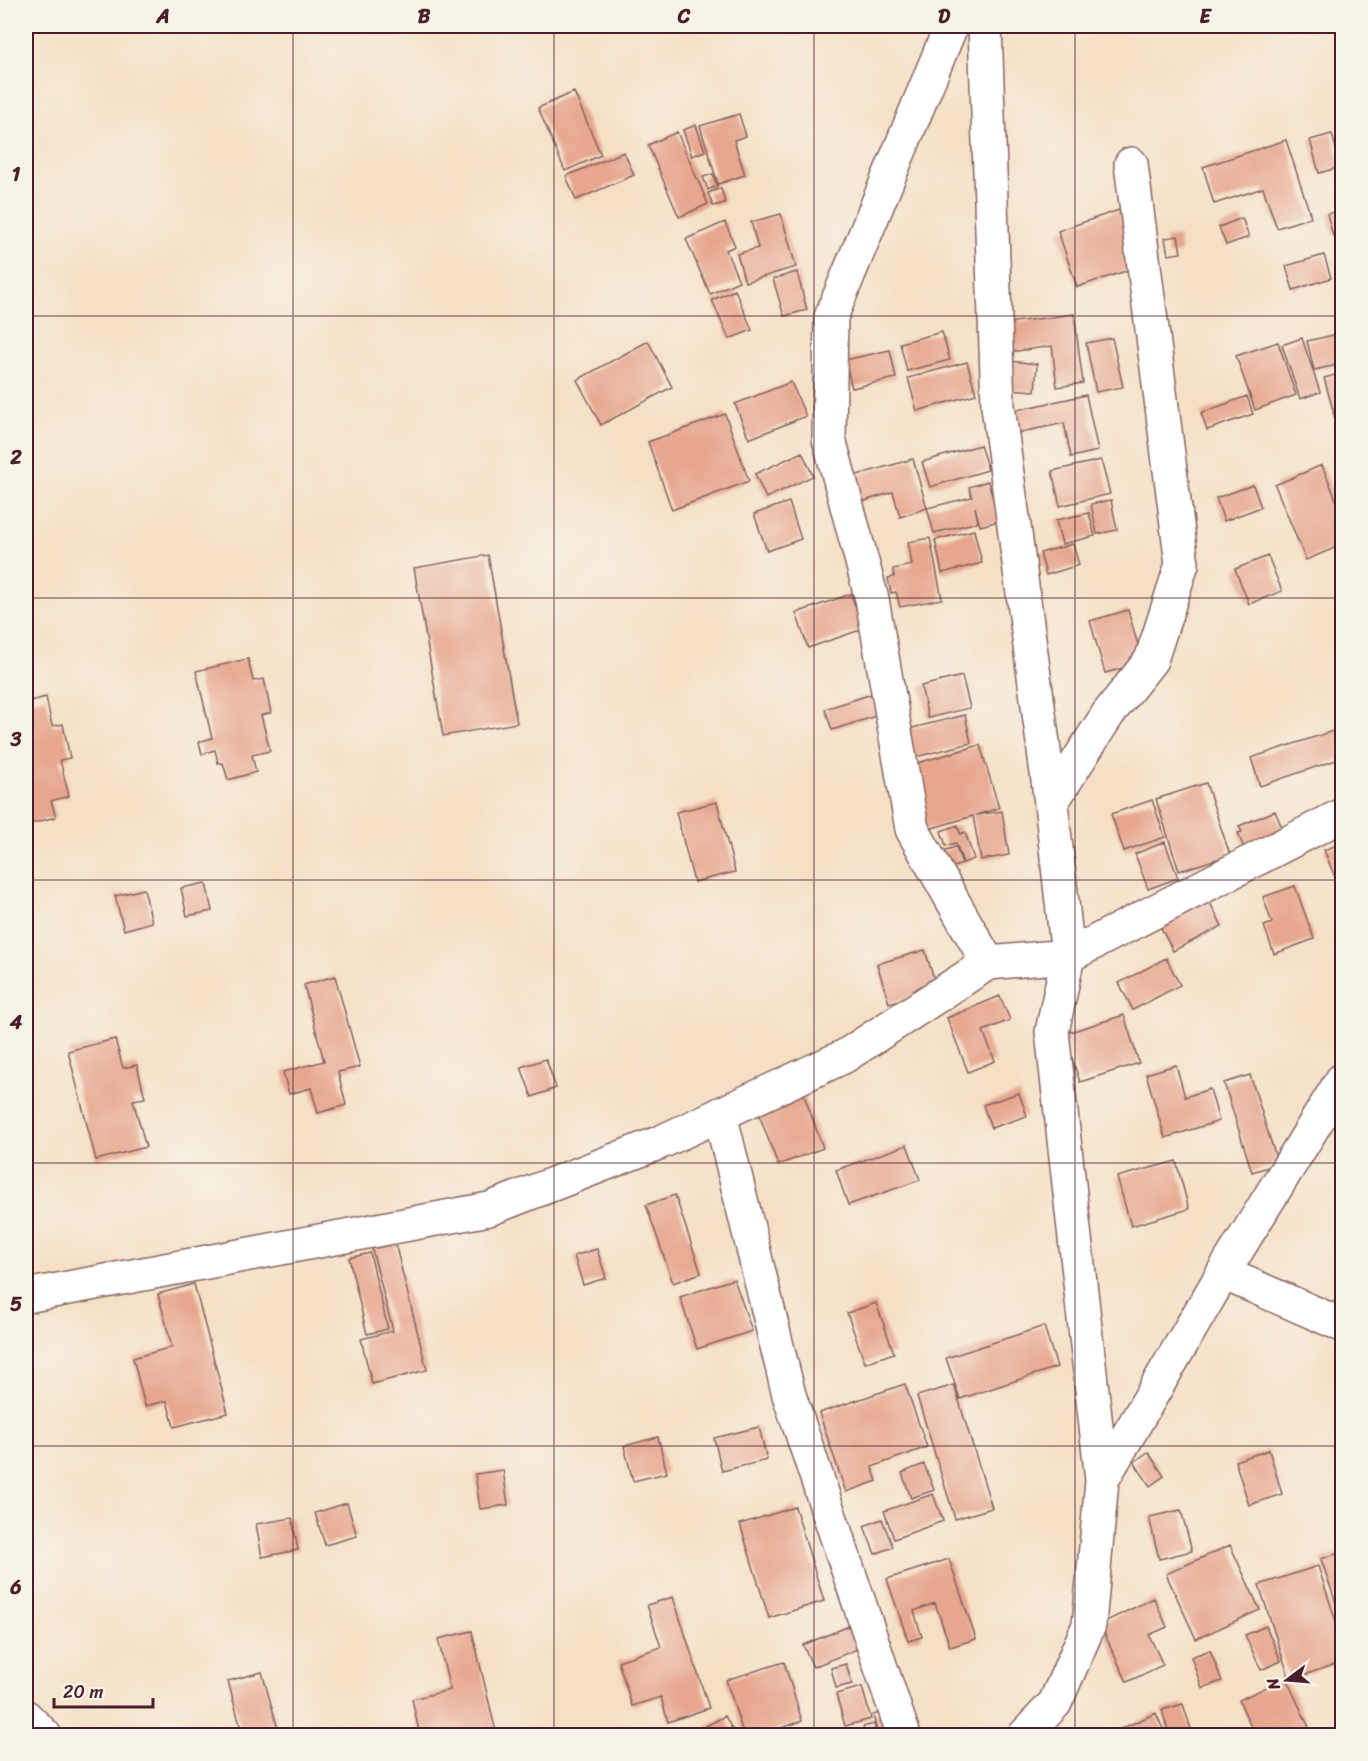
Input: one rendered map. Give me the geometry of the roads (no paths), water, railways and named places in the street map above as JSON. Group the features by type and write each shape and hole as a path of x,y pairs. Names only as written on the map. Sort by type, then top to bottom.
{"street":[{"path":"951,26 831,317 829,440 872,599 912,829 988,963"},
{"path":"985,26 999,406 1051,803 1068,956 1052,1032 1102,1480 1089,1624 1055,1703 1024,1736"},
{"path":"1051,803 1108,714 1151,660 1182,564 1131,164"},
{"path":"26,1296 489,1209 661,1142 845,1056 988,963 1068,956 1342,815"},
{"path":"1102,1480 1223,1273 1342,1080"},
{"path":"720,1114 789,1395 904,1736"},
{"path":"1223,1273 1342,1325"},
{"path":"26,1717 45,1736"}]}
